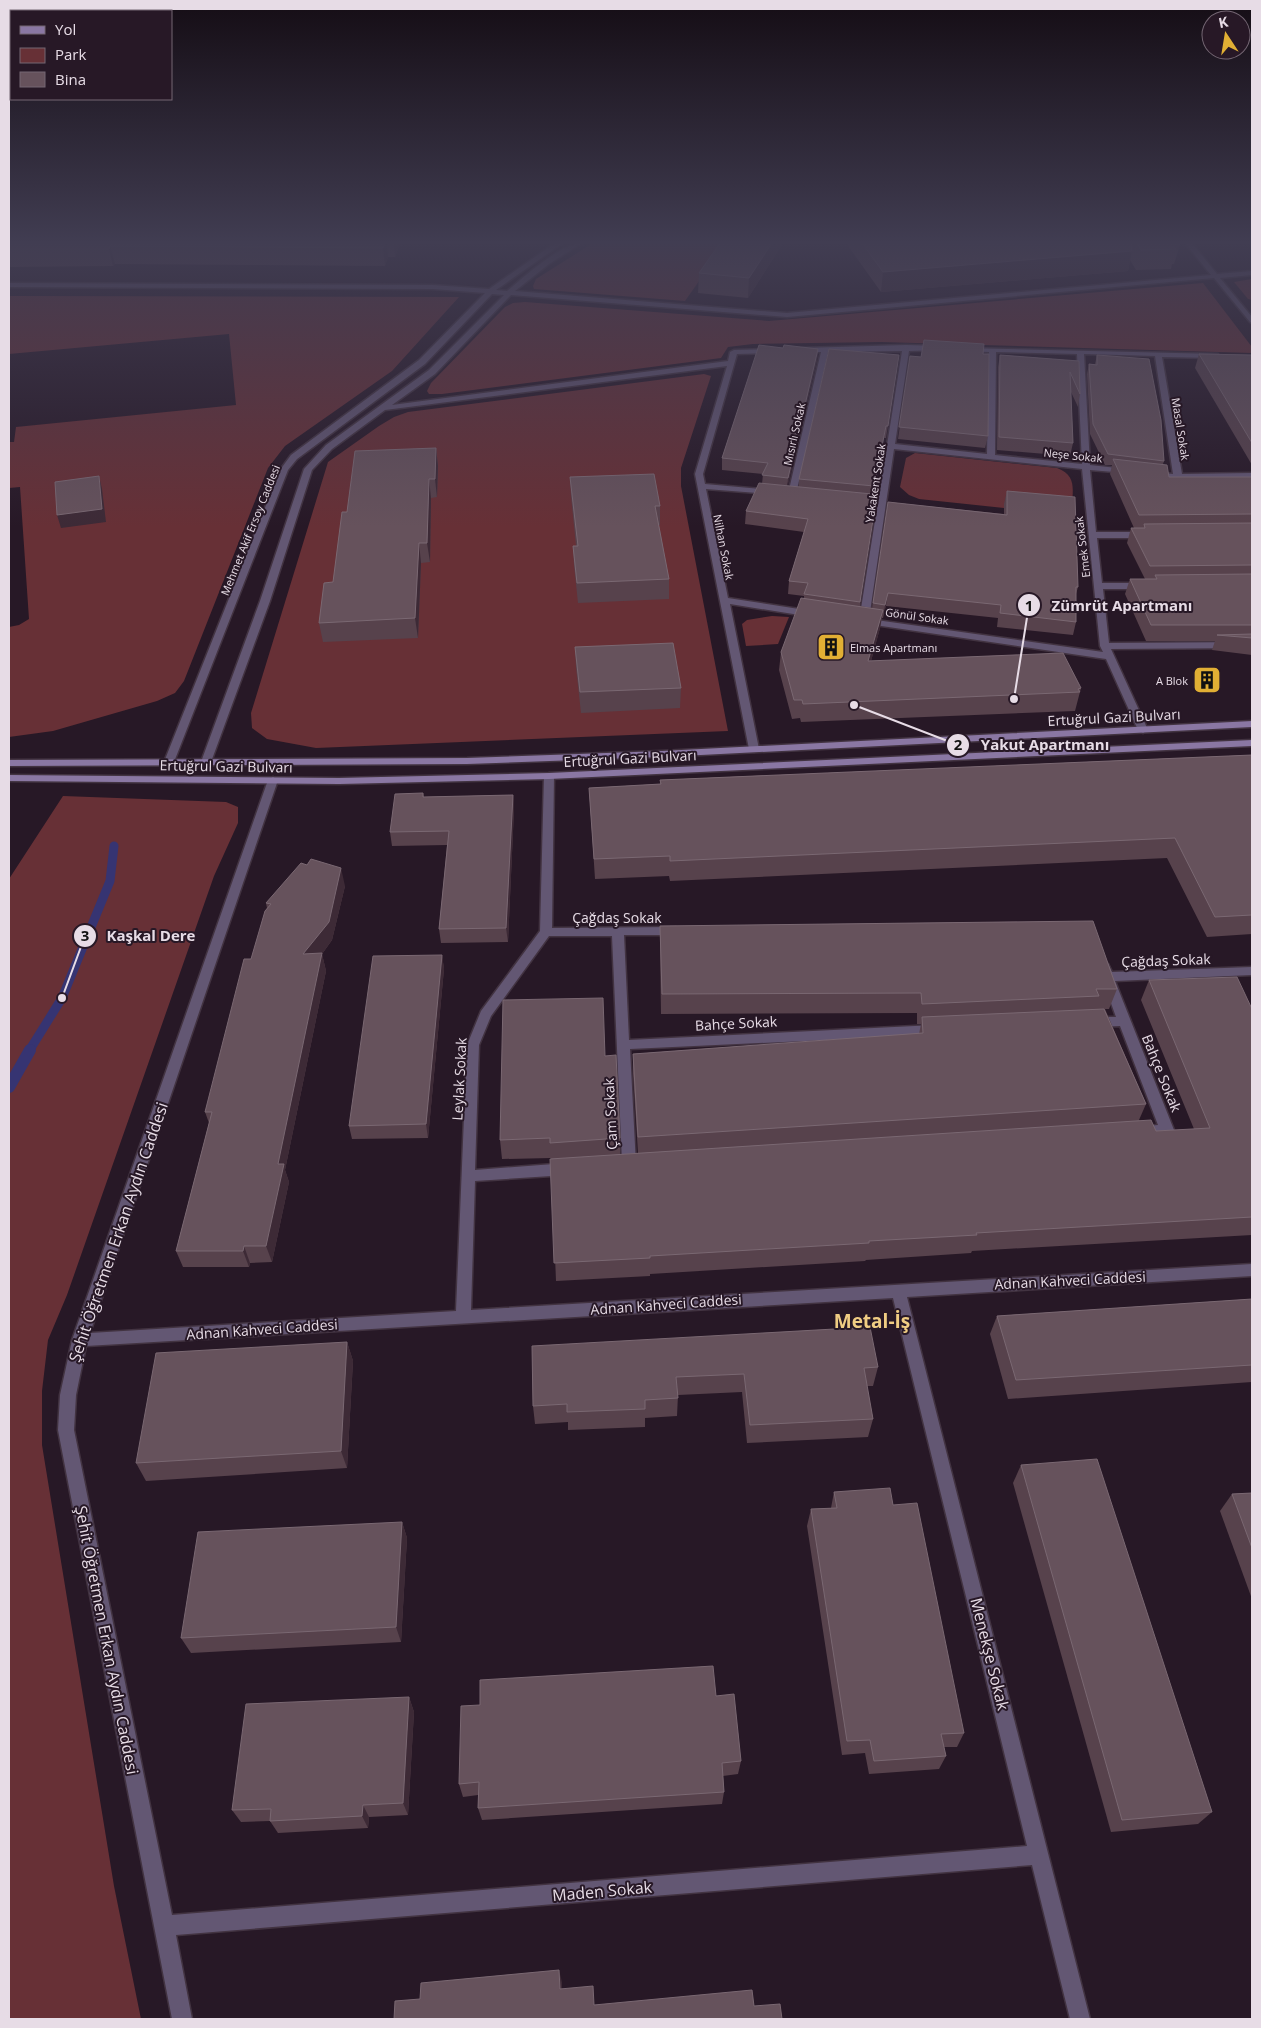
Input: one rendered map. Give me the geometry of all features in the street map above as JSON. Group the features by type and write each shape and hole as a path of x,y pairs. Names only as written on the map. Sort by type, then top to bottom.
{"main road":[{"name":"Ertuğrul Gazi Bulvarı","path":"9,763 467,761 754,749 1252,724"},
{"name":"Ertuğrul Gazi Bulvarı","path":"9,778 273,780 549,776 1252,743"}],"street":[{"name":"Mehmet Akif Ersoy Caddesi","path":"168,762 284,470 294,457 311,443 422,362 446,338"},
{"path":"206,762 265,600 308,469 329,447 432,372 466,338"},
{"path":"798,350 906,347 945,348"},
{"name":"Yakakent Sokak","path":"859,621 878,503 892,446 906,347"},
{"path":"955,348 1224,356"},
{"name":"Mısırlı Sokak","path":"701,486 796,494 825,349"},
{"path":"991,457 993,349"},
{"name":"Nilhan Sokak","path":"754,749 699,474 734,352 780,351"},
{"name":"Emek Sokak","path":"1080,352 1085,467 1107,651 1143,730"},
{"name":"Masal Sokak","path":"1158,355 1178,477"},
{"path":"382,408 730,363"},
{"name":"Neşe Sokak","path":"892,446 1131,472"},
{"path":"1141,473 1178,477 1252,475"},
{"path":"878,503 892,505"},
{"path":"1092,535 1158,534"},
{"path":"1098,586 1156,586"},
{"path":"723,600 826,616"},
{"name":"Gönül Sokak","path":"859,621 1107,651 1252,645"},
{"path":"546,932 549,776"},
{"name":"Şehit Öğretmen Erkan Aydın Caddesi","path":"182,2019 66,1430 68,1394 80,1340 273,780"},
{"name":"Çağdaş Sokak","path":"546,932 687,931"},
{"name":"Leylak Sokak","path":"463,1317 473,1045 477,1030 485,1014 546,932"},
{"name":"Çam Sokak","path":"609,1167 634,1165 623,1044 618,932"},
{"name":"Çağdaş Sokak","path":"1101,960 1107,977 1252,971"},
{"path":"1084,1023 1124,1021 1107,977"},
{"name":"Bahçe Sokak","path":"1124,1021 1167,1130 1127,1132"},
{"name":"Bahçe Sokak","path":"623,1044 947,1029"},
{"path":"469,1176 579,1169"},
{"name":"Adnan Kahveci Caddesi","path":"80,1340 1252,1270"},
{"name":"Menekşe Sokak","path":"898,1290 1080,2019"},
{"name":"Maden Sokak","path":"164,1926 1040,1855"}],"green space":[{"path":"9,338 189,338 9,354"},
{"path":"229,338 422,338 392,371 285,446 268,468 184,681 175,693 157,701 53,731 9,737 9,627 19,625 29,619 20,487 9,488 9,442 14,442 16,427 236,405"},
{"path":"475,338 1245,338 1252,347 1252,353 881,342 753,344 728,347 721,358 442,394 429,394 427,391 431,383"},
{"path":"704,374 711,376 681,468 681,486 728,731 316,748 267,739 252,728 251,713 328,462 379,426 394,417 408,412"},
{"path":"915,453 1057,468 1064,471 1071,480 1073,490 1072,510 1004,505 1004,508 919,499 909,495 900,487 906,458"},
{"path":"772,616 789,617 778,644 746,646 742,624 747,620"},
{"path":"63,796 226,802 238,807 238,823 214,876 67,1295 48,1340 42,1391 42,1445 114,1886 141,2019 9,2019 9,879"}],"building":[{"path":"924,340 984,344 983,354 989,354 988,436 899,427 910,356 921,357"},
{"path":"759,345 783,348 784,345 818,349 788,478 762,475 768,463 722,458"},
{"path":"829,349 899,355 888,426 886,426 874,486 799,479"},
{"path":"1199,354 1252,355 1252,443"},
{"path":"1000,355 1079,361 1080,394 1070,372 1073,443 999,437"},
{"path":"1097,355 1149,359 1161,420 1164,461 1108,454 1093,424 1089,364 1097,365"},
{"path":"436,448 435,479 429,479 427,543 419,543 415,618 319,623 324,583 333,582 342,512 347,512 355,451"},
{"path":"1113,459 1167,465 1169,477 1252,477 1252,514 1139,515"},
{"path":"654,474 660,506 655,506 669,579 577,583 573,546 578,546 570,477"},
{"path":"99,476 102,509 57,515 55,482"},
{"path":"759,483 872,494 871,500 876,501 860,602 804,594 808,583 789,581 808,519 746,511"},
{"path":"1007,491 1075,497 1078,587 1076,587 1076,622 1000,613 1001,605 888,593 885,605 873,603 888,502 1007,515"},
{"path":"1252,523 1252,565 1150,566 1131,528 1145,528 1144,524"},
{"path":"1252,574 1252,625 1151,625 1130,579 1157,579 1155,575"},
{"path":"801,598 883,610 868,661 1063,653 1081,688 1078,689 1080,692 803,704 802,700 794,700 781,652"},
{"path":"1252,634 1252,638 1217,635"},
{"path":"673,643 681,688 580,692 575,647"},
{"path":"1252,755 1252,915 1215,917 1175,838 670,861 670,856 594,859 589,788 661,784 660,780"},
{"path":"423,793 423,797 513,795 506,928 439,929 449,831 390,832 395,794"},
{"path":"311,859 341,868 329,922 303,954 322,953 278,1164 284,1164 266,1246 244,1246 243,1251 176,1251 212,1112 205,1112 244,959 251,959 265,911 271,904 266,903 301,863 307,865"},
{"path":"1093,921 1117,989 1096,989 1099,996 922,1004 921,993 662,994 660,926"},
{"path":"442,955 426,1124 349,1126 373,956"},
{"path":"1237,977 1252,1009 1252,1217 976,1233 977,1235 869,1241 869,1243 554,1263 550,1159 1151,1120 1156,1131 1210,1128 1149,980"},
{"path":"603,998 605,1056 616,1055 620,1138 550,1143 550,1138 500,1140 503,1000"},
{"path":"1104,1009 1146,1104 638,1137 633,1054 923,1033 922,1017"},
{"path":"1252,1299 1252,1365 1016,1380 997,1316"},
{"path":"870,1327 878,1367 864,1368 873,1419 750,1425 744,1374 676,1377 678,1398 645,1400 645,1409 567,1412 567,1404 533,1406 532,1346"},
{"path":"347,1342 341,1451 136,1463 156,1353"},
{"path":"1097,1459 1212,1812 1122,1820 1021,1465"},
{"path":"890,1488 893,1505 917,1503 964,1733 941,1734 946,1756 874,1761 870,1740 847,1741 811,1509 837,1508 834,1492"},
{"path":"1252,1493 1252,1548 1232,1494"},
{"path":"402,1522 396,1627 181,1638 198,1532"},
{"path":"713,1666 716,1696 734,1694 741,1761 722,1763 724,1792 478,1808 479,1782 459,1784 461,1706 480,1705 480,1680"},
{"path":"409,1697 403,1803 363,1805 362,1816 270,1821 271,1809 232,1810 246,1704"},
{"path":"559,1970 560,1989 593,1986 594,2005 752,1990 754,2006 780,2004 782,2019 394,2019 395,2001 420,1999 421,1983"}],"waterway":[{"path":"29,1051 62,998 110,881 114,846"},
{"path":"9,1087 30,1050"}],"place":[{"name":"Elmas Apartmanı","path":"831,647"},
{"name":"A Blok","path":"1207,680"},
{"name":"Zümrüt Apartmanı","path":"1014,699"},
{"name":"Yakut Apartmanı","path":"854,705"},
{"name":"Kaşkal Dere","path":"62,998"}],"district":[{"name":"Metal-İş","path":"872,1321"}]}
